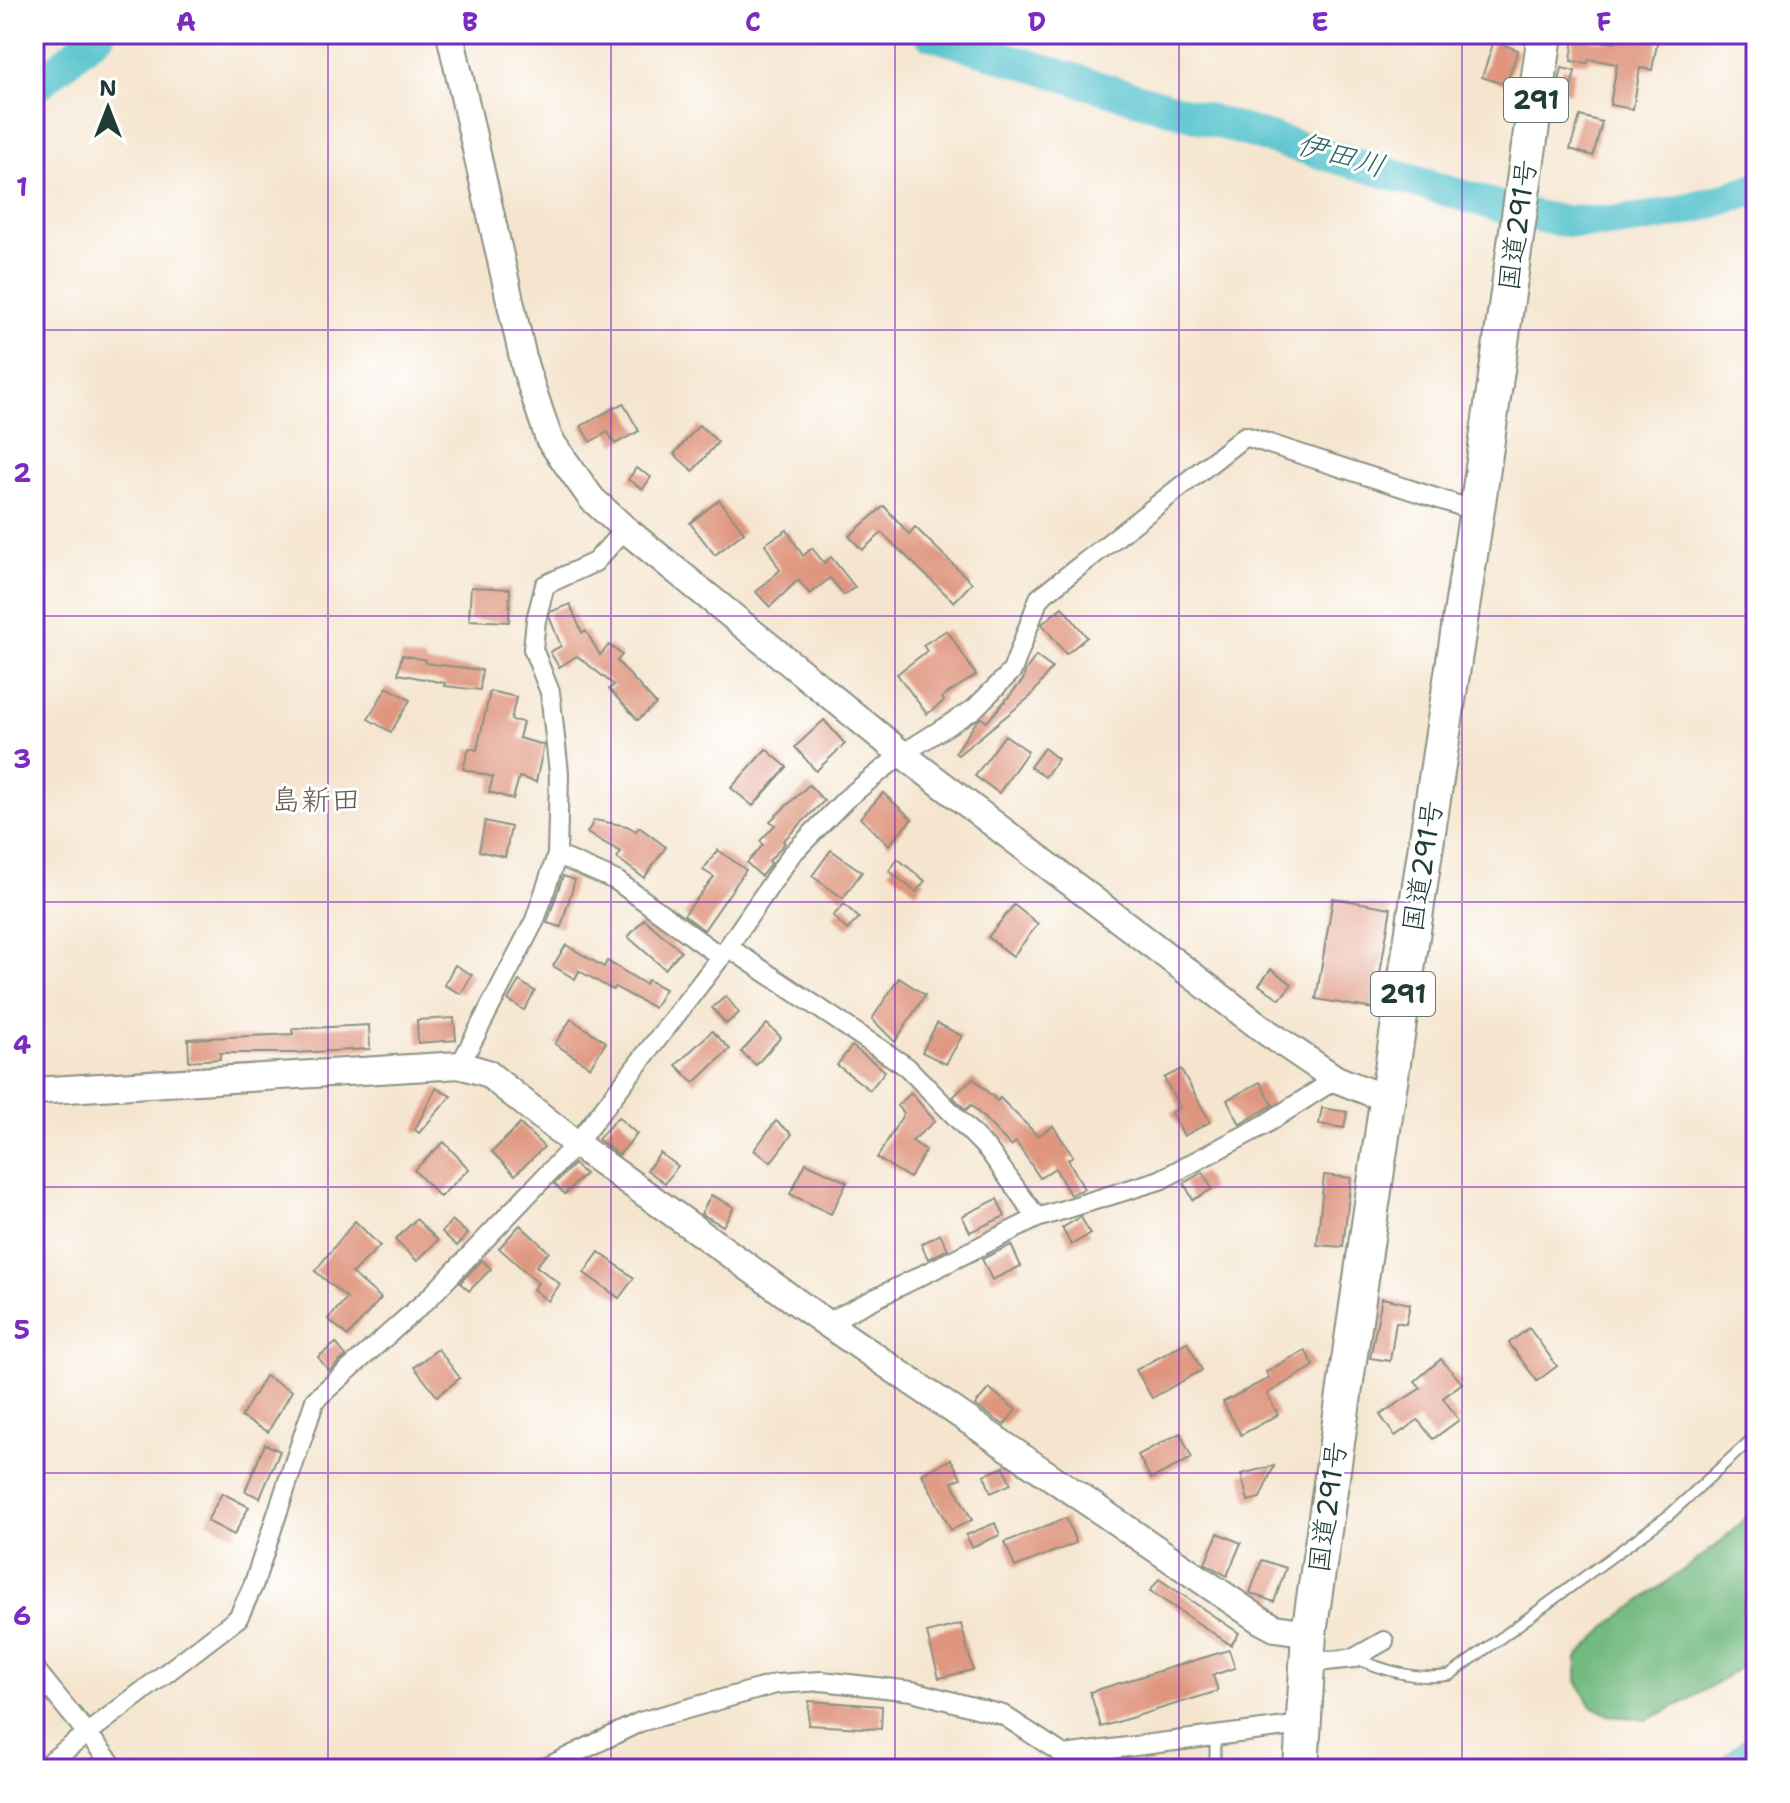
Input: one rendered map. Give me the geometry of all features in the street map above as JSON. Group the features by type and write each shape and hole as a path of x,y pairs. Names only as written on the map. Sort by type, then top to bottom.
{"highway":[{"name":"国道291号","path":"1302,1747 1308,1648 1545,34"}],"street":[{"path":"450,34 525,367 549,439 592,499 902,754 1268,1033 1336,1079 1369,1092 1388,1095"},
{"path":"41,1769 238,1618 253,1586 315,1400 430,1297 576,1144 724,952 791,855 846,799 902,754 974,709 1012,671 1039,598 1245,436 1476,511"},
{"path":"460,1065 535,920 557,855 559,773 550,692 533,649 545,585 595,562 625,529"},
{"path":"557,855 617,881 907,1067 989,1151 1037,1218"},
{"path":"34,1091 460,1065 487,1073 576,1144 826,1323 1260,1620 1308,1648 1354,1658 1384,1641"},
{"path":"826,1323 1037,1218 1160,1180 1264,1125 1336,1079"},
{"path":"34,1668 116,1769"},
{"path":"543,1769 640,1722 776,1684 822,1681 912,1691 1003,1715 1064,1755 1215,1737 1252,1729 1302,1747"}],"lane":[{"path":"1354,1658 1383,1669 1416,1676 1450,1675 1669,1515 1756,1435"},
{"path":"1215,1737 1215,1769"}],"green space":[{"path":"1756,1508 1756,1658 1688,1700 1647,1720 1608,1715 1590,1705 1577,1681 1577,1658 1611,1623 1717,1545"}],"water":[{"path":"1756,1728 1756,1769 1710,1769"}],"building":[{"path":"1616,34 1659,34 1652,70 1640,68 1633,109 1610,105 1617,64 1589,59 1588,63 1571,61 1574,37 1614,43"},
{"path":"1494,41 1518,50 1506,85 1482,77"},
{"path":"1562,68 1575,71 1570,93 1557,90"},
{"path":"1580,116 1602,122 1593,156 1570,149"},
{"path":"623,403 639,431 615,444 608,432 590,442 581,426"},
{"path":"699,425 718,442 693,471 674,454"},
{"path":"636,468 651,477 643,489 628,480"},
{"path":"719,500 744,532 715,555 690,523"},
{"path":"884,506 909,534 915,527 972,583 954,602 882,533 862,550 849,536"},
{"path":"787,530 803,556 812,548 824,563 831,557 855,587 844,595 830,578 810,594 798,580 770,607 756,592 780,570 765,544"},
{"path":"471,587 510,589 509,622 469,620"},
{"path":"570,604 582,633 586,631 600,655 609,645 622,655 617,661 656,704 638,720 609,689 614,685 577,656 559,667 550,652 561,646 550,612"},
{"path":"1062,607 1087,637 1066,654 1042,624"},
{"path":"947,630 976,675 942,697 944,701 927,714 897,674 927,651 923,645"},
{"path":"402,655 426,660 425,663 482,670 480,690 444,686 445,683 398,674"},
{"path":"1036,656 1052,668 1031,696 958,755 955,753 977,721 981,718 987,722 1023,680 1025,671"},
{"path":"387,687 410,700 391,732 368,719"},
{"path":"490,691 516,697 511,720 523,722 519,738 544,745 536,782 519,777 513,799 489,792 493,777 463,769 469,748 477,750"},
{"path":"824,720 845,744 816,771 795,747"},
{"path":"1005,735 1028,751 999,793 975,776"},
{"path":"1044,748 1058,759 1045,777 1030,767"},
{"path":"766,749 787,767 753,806 731,788"},
{"path":"809,785 824,801 783,841 785,843 761,876 747,863 763,845 760,841 775,825 770,821"},
{"path":"883,793 912,819 889,845 860,818"},
{"path":"594,820 627,826 636,831 639,827 666,847 644,878 617,858 621,852 587,833"},
{"path":"485,821 511,827 505,857 479,851"},
{"path":"718,850 746,870 704,930 684,915 714,877 703,870"},
{"path":"831,850 862,872 843,898 812,876"},
{"path":"898,859 925,881 916,892 889,871"},
{"path":"563,876 575,880 561,927 547,923"},
{"path":"1333,898 1391,908 1374,1009 1316,999"},
{"path":"844,904 859,918 847,930 833,916"},
{"path":"1014,905 1038,924 1013,956 988,937"},
{"path":"644,919 681,951 665,969 628,937"},
{"path":"566,945 604,967 607,961 645,984 648,980 665,989 654,1008 579,971 575,979 553,966"},
{"path":"455,965 472,975 461,994 444,985"},
{"path":"1271,969 1292,984 1280,999 1259,985"},
{"path":"899,978 925,995 895,1042 872,1019"},
{"path":"519,981 535,991 524,1010 508,1000"},
{"path":"726,996 739,1013 726,1024 712,1008"},
{"path":"454,1018 456,1040 418,1043 417,1020"},
{"path":"571,1019 606,1042 590,1067 555,1044"},
{"path":"937,1023 962,1036 946,1064 922,1052"},
{"path":"767,1024 781,1037 756,1065 741,1052"},
{"path":"369,1025 370,1049 220,1053 220,1059 189,1061 188,1039 293,1034 292,1029"},
{"path":"712,1031 730,1049 694,1083 676,1065"},
{"path":"852,1046 885,1071 870,1090 837,1065"},
{"path":"1181,1069 1210,1122 1184,1136 1171,1113 1180,1108 1164,1078"},
{"path":"973,1078 997,1101 1000,1098 1038,1136 1053,1126 1073,1156 1068,1159 1084,1189 1070,1195 1055,1168 1040,1178 1016,1142 1011,1146 971,1105 966,1110 953,1097"},
{"path":"1260,1082 1273,1105 1240,1124 1227,1100"},
{"path":"436,1088 451,1096 419,1133 415,1130"},
{"path":"911,1093 935,1121 912,1141 926,1150 910,1178 877,1158 904,1113 897,1106"},
{"path":"1322,1108 1347,1112 1344,1128 1319,1124"},
{"path":"618,1117 637,1134 619,1155 598,1139"},
{"path":"776,1121 792,1134 771,1162 754,1150"},
{"path":"520,1124 544,1147 515,1175 492,1152"},
{"path":"444,1142 469,1169 440,1197 414,1170"},
{"path":"660,1153 678,1166 665,1183 647,1170"},
{"path":"806,1163 847,1182 831,1214 790,1194"},
{"path":"574,1164 585,1174 565,1194 554,1184"},
{"path":"1203,1172 1212,1189 1193,1200 1184,1183"},
{"path":"1324,1175 1351,1178 1343,1247 1317,1245"},
{"path":"711,1195 734,1207 723,1226 701,1214"},
{"path":"997,1199 1005,1216 970,1232 962,1216"},
{"path":"1081,1217 1090,1234 1071,1245 1062,1228"},
{"path":"416,1219 438,1240 417,1261 395,1240"},
{"path":"452,1220 468,1234 457,1246 442,1232"},
{"path":"355,1221 380,1246 352,1273 381,1298 348,1336 328,1319 347,1298 315,1271"},
{"path":"520,1225 549,1252 536,1266 560,1284 548,1301 533,1289 538,1283 499,1248"},
{"path":"940,1234 948,1249 928,1259 921,1244"},
{"path":"1011,1245 1021,1266 992,1280 982,1259"},
{"path":"599,1252 634,1278 619,1298 584,1273"},
{"path":"482,1260 491,1269 469,1291 460,1283"},
{"path":"1382,1298 1410,1304 1406,1324 1396,1322 1390,1361 1370,1358"},
{"path":"1529,1328 1557,1366 1537,1381 1509,1343"},
{"path":"1187,1342 1202,1370 1152,1398 1136,1370"},
{"path":"336,1343 346,1356 329,1371 318,1357"},
{"path":"438,1349 460,1378 437,1396 414,1367"},
{"path":"1305,1350 1314,1366 1267,1394 1278,1415 1241,1435 1223,1402 1269,1378 1266,1372"},
{"path":"1441,1359 1462,1383 1443,1398 1459,1420 1433,1439 1418,1420 1395,1436 1380,1415 1421,1388 1415,1381"},
{"path":"265,1376 292,1391 268,1432 241,1417"},
{"path":"989,1388 1016,1410 1004,1425 975,1405"},
{"path":"1180,1433 1192,1458 1151,1479 1138,1455"},
{"path":"265,1444 280,1451 260,1498 245,1491"},
{"path":"951,1459 961,1478 952,1482 972,1520 951,1530 922,1474"},
{"path":"1274,1466 1260,1498 1248,1501 1241,1474"},
{"path":"1004,1467 1011,1484 991,1493 984,1475"},
{"path":"222,1493 249,1507 234,1535 207,1521"},
{"path":"1066,1518 1076,1543 1015,1567 1005,1542"},
{"path":"995,1523 1000,1535 972,1547 966,1535"},
{"path":"1218,1533 1241,1543 1227,1576 1205,1563"},
{"path":"1262,1560 1286,1568 1274,1602 1250,1593"},
{"path":"1159,1579 1239,1633 1231,1645 1150,1591"},
{"path":"961,1624 973,1670 939,1678 927,1633"},
{"path":"1229,1650 1235,1668 1213,1675 1218,1691 1101,1727 1090,1692"},
{"path":"809,1701 882,1706 881,1729 808,1725"}],"waterway":[{"name":"伊田川","path":"34,88 99,34"},
{"name":"伊田川","path":"930,34 1545,218 1590,222 1639,219 1686,210 1756,188"}],"district":[{"name":"島新田","path":"316,800"}]}
